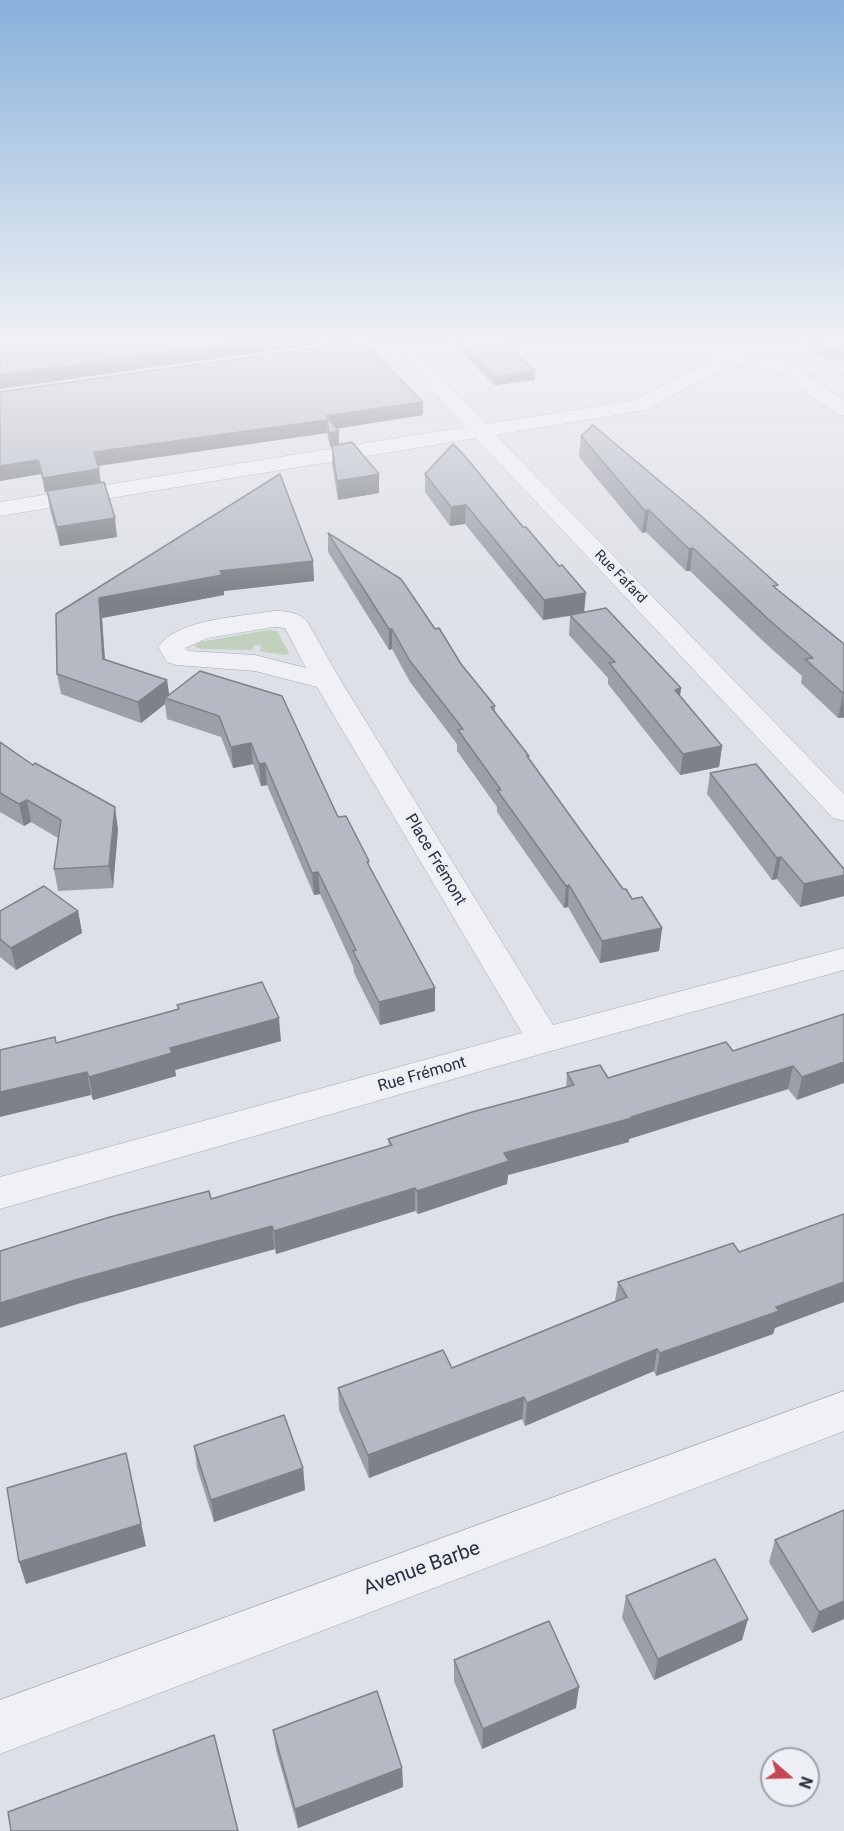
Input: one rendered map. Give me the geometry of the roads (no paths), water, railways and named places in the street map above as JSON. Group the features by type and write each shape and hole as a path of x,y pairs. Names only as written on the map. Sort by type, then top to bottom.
{"street":[{"name":"Rue Fafard","path":"479,427 844,812"},
{"path":"0,509 505,427"},
{"name":"Place Frémont","path":"327,681 255,663 185,659 177,656 171,647 177,639 194,633 274,619 287,619 298,626 327,681 544,1040"},
{"name":"Rue Frémont","path":"0,1193 544,1040 844,959"},
{"name":"Avenue Barbe","path":"0,1727 844,1411"}]}
